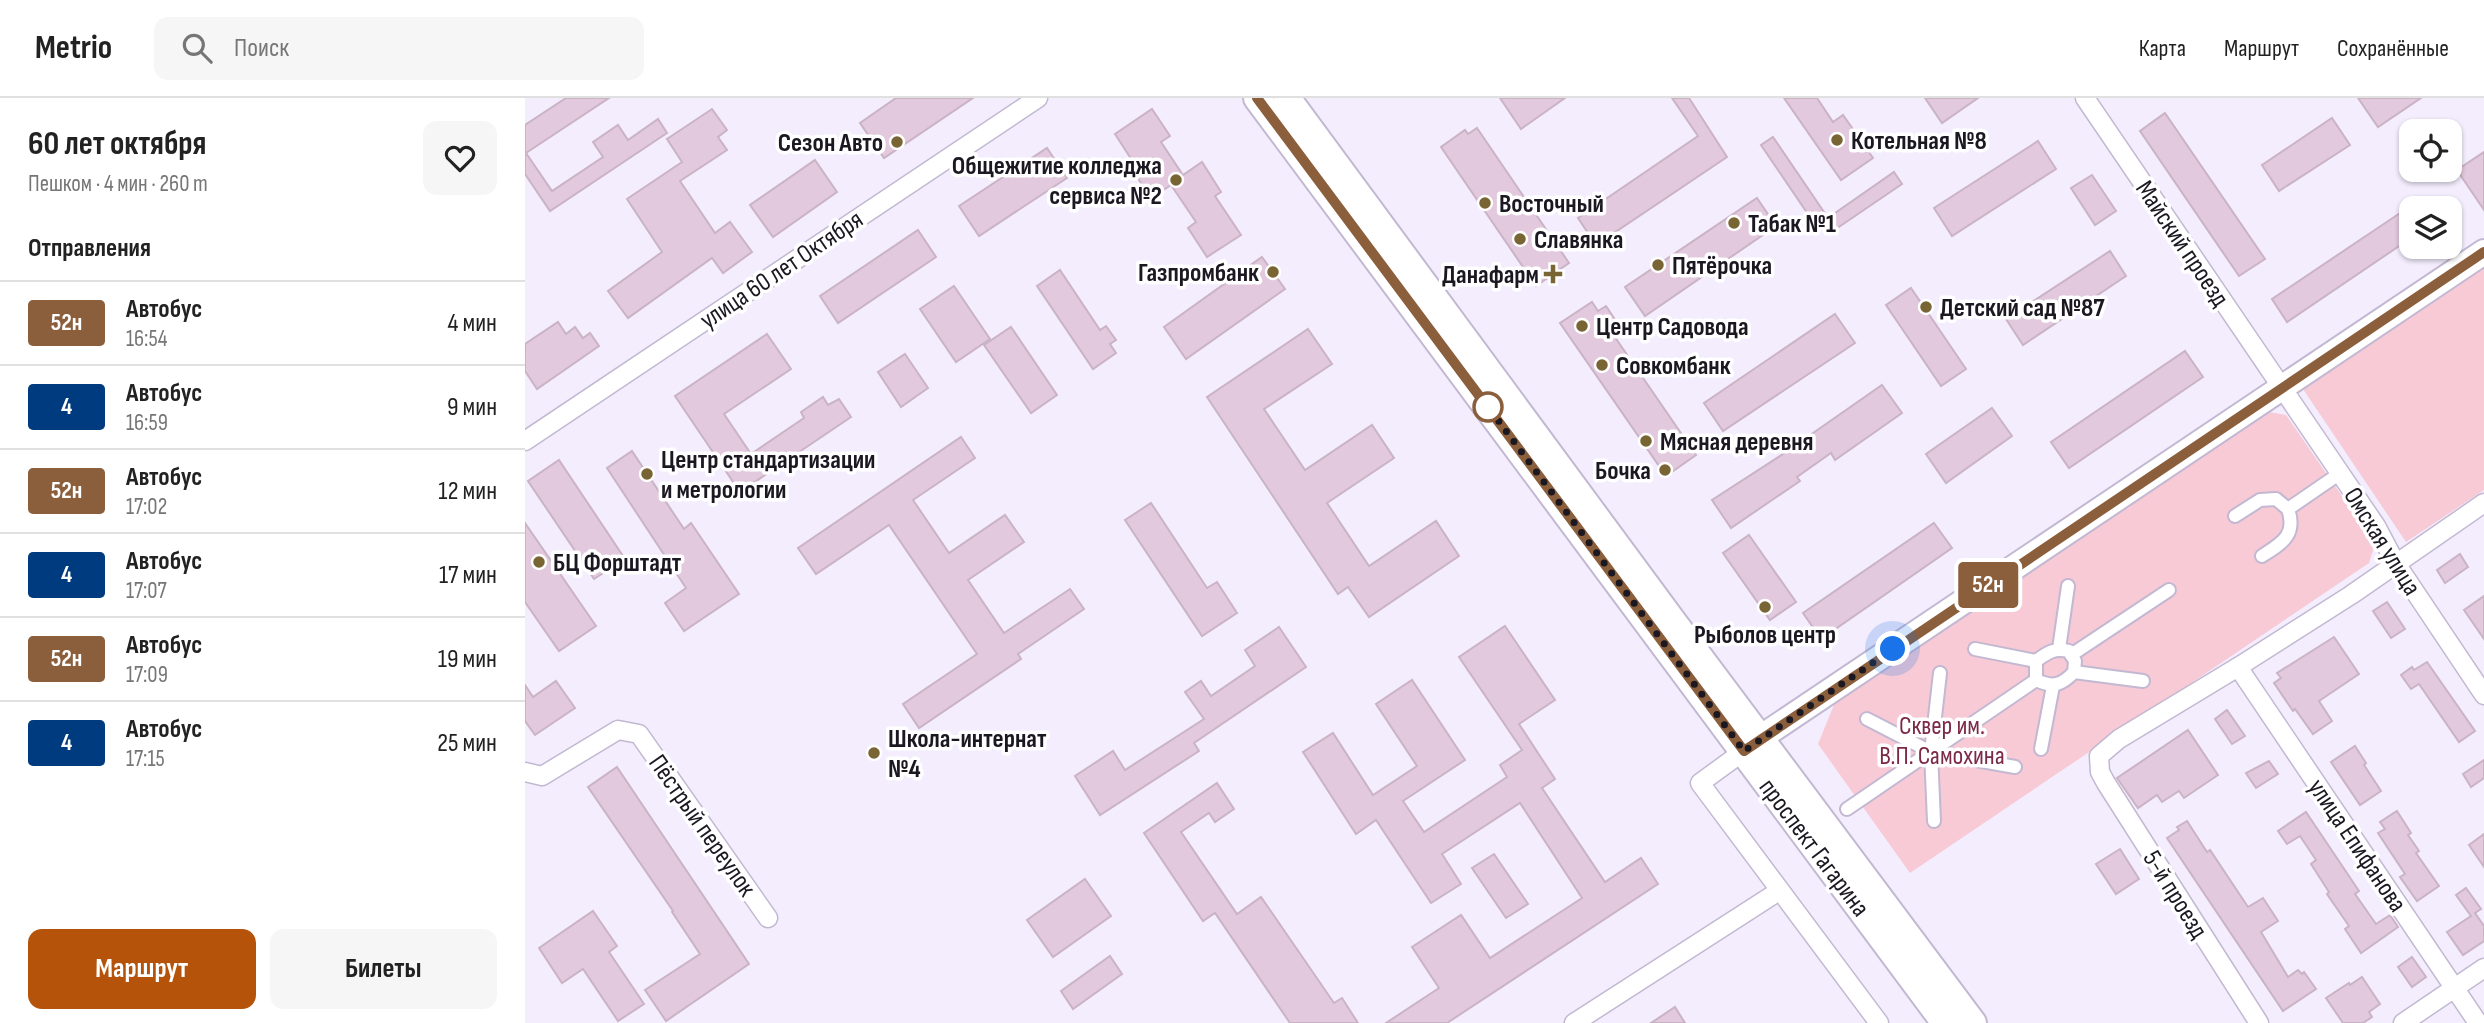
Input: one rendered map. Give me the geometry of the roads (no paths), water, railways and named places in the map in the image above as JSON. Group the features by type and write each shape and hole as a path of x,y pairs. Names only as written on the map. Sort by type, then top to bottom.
{"main road":[{"name":"проспект Гагарина","path":"1257,98 1752,745 1973,1023"},
{"name":"проспект Гагарина","path":"1287,98 1752,745 1945,1023"},
{"path":"1752,745 2484,252"}],"street":[{"name":"улица 60 лет Октября","path":"525,441 1038,98"},
{"name":"Майский проезд","path":"2085,98 2282,388"},
{"name":"Омская улица","path":"2282,388 2376,526 2395,562 2484,695"},
{"path":"2288,509 2336,476"},
{"path":"2235,516 2260,500 2276,499 2288,509 2292,521 2290,532 2280,544 2262,556"},
{"path":"2238,667 2351,595 2395,562 2484,503"},
{"path":"2059,649 2068,586"},
{"path":"2071,655 2169,590"},
{"path":"1975,649 2036,661 2050,651 2059,649 2069,652 2075,661 2074,672 2065,682 2053,686 2036,680"},
{"path":"2036,661 2036,680"},
{"name":"5-й проезд","path":"2238,667 2119,739 2099,756 2098,763 2106,783 2259,1023"},
{"name":"улица Епифанова","path":"2238,667 2478,1023"},
{"path":"2074,672 2143,681"},
{"path":"1934,821 1931,752 1940,673"},
{"path":"1847,809 2036,680"},
{"path":"2041,749 2053,686"},
{"path":"1867,719 1931,752 2015,767"},
{"name":"Пёстрый переулок","path":"525,772 542,776 618,730 639,734 768,918"},
{"path":"1752,745 1700,783 1879,1023"},
{"path":"1574,1023 1779,891"},
{"path":"2403,1023 2484,968"}],"place":[{"name":"Котельная №8","path":"1837,140"},
{"name":"Сезон Авто","path":"897,142"},
{"name":"Общежитие колледжа сервиса №2","path":"1176,180"},
{"name":"Восточный","path":"1485,203"},
{"name":"Табак №1","path":"1734,223"},
{"name":"Славянка","path":"1520,239"},
{"name":"Пятёрочка","path":"1658,265"},
{"name":"Газпромбанк","path":"1273,272"},
{"name":"Данафарм","path":"1553,274"},
{"name":"Детский сад №87","path":"1926,307"},
{"name":"Центр Садовода","path":"1582,326"},
{"name":"Совкомбанк","path":"1602,365"},
{"name":"Мясная деревня","path":"1646,441"},
{"name":"Бочка","path":"1665,470"},
{"name":"Центр стандартизации и метрологии","path":"647,474"},
{"name":"БЦ Форштадт","path":"539,562"},
{"name":"Рыболов центр","path":"1765,607"},
{"name":"Школа-интернат №4","path":"874,753"}],"park label":[{"name":"Сквер им. В.П. Самохина","path":"1942,740"}]}
